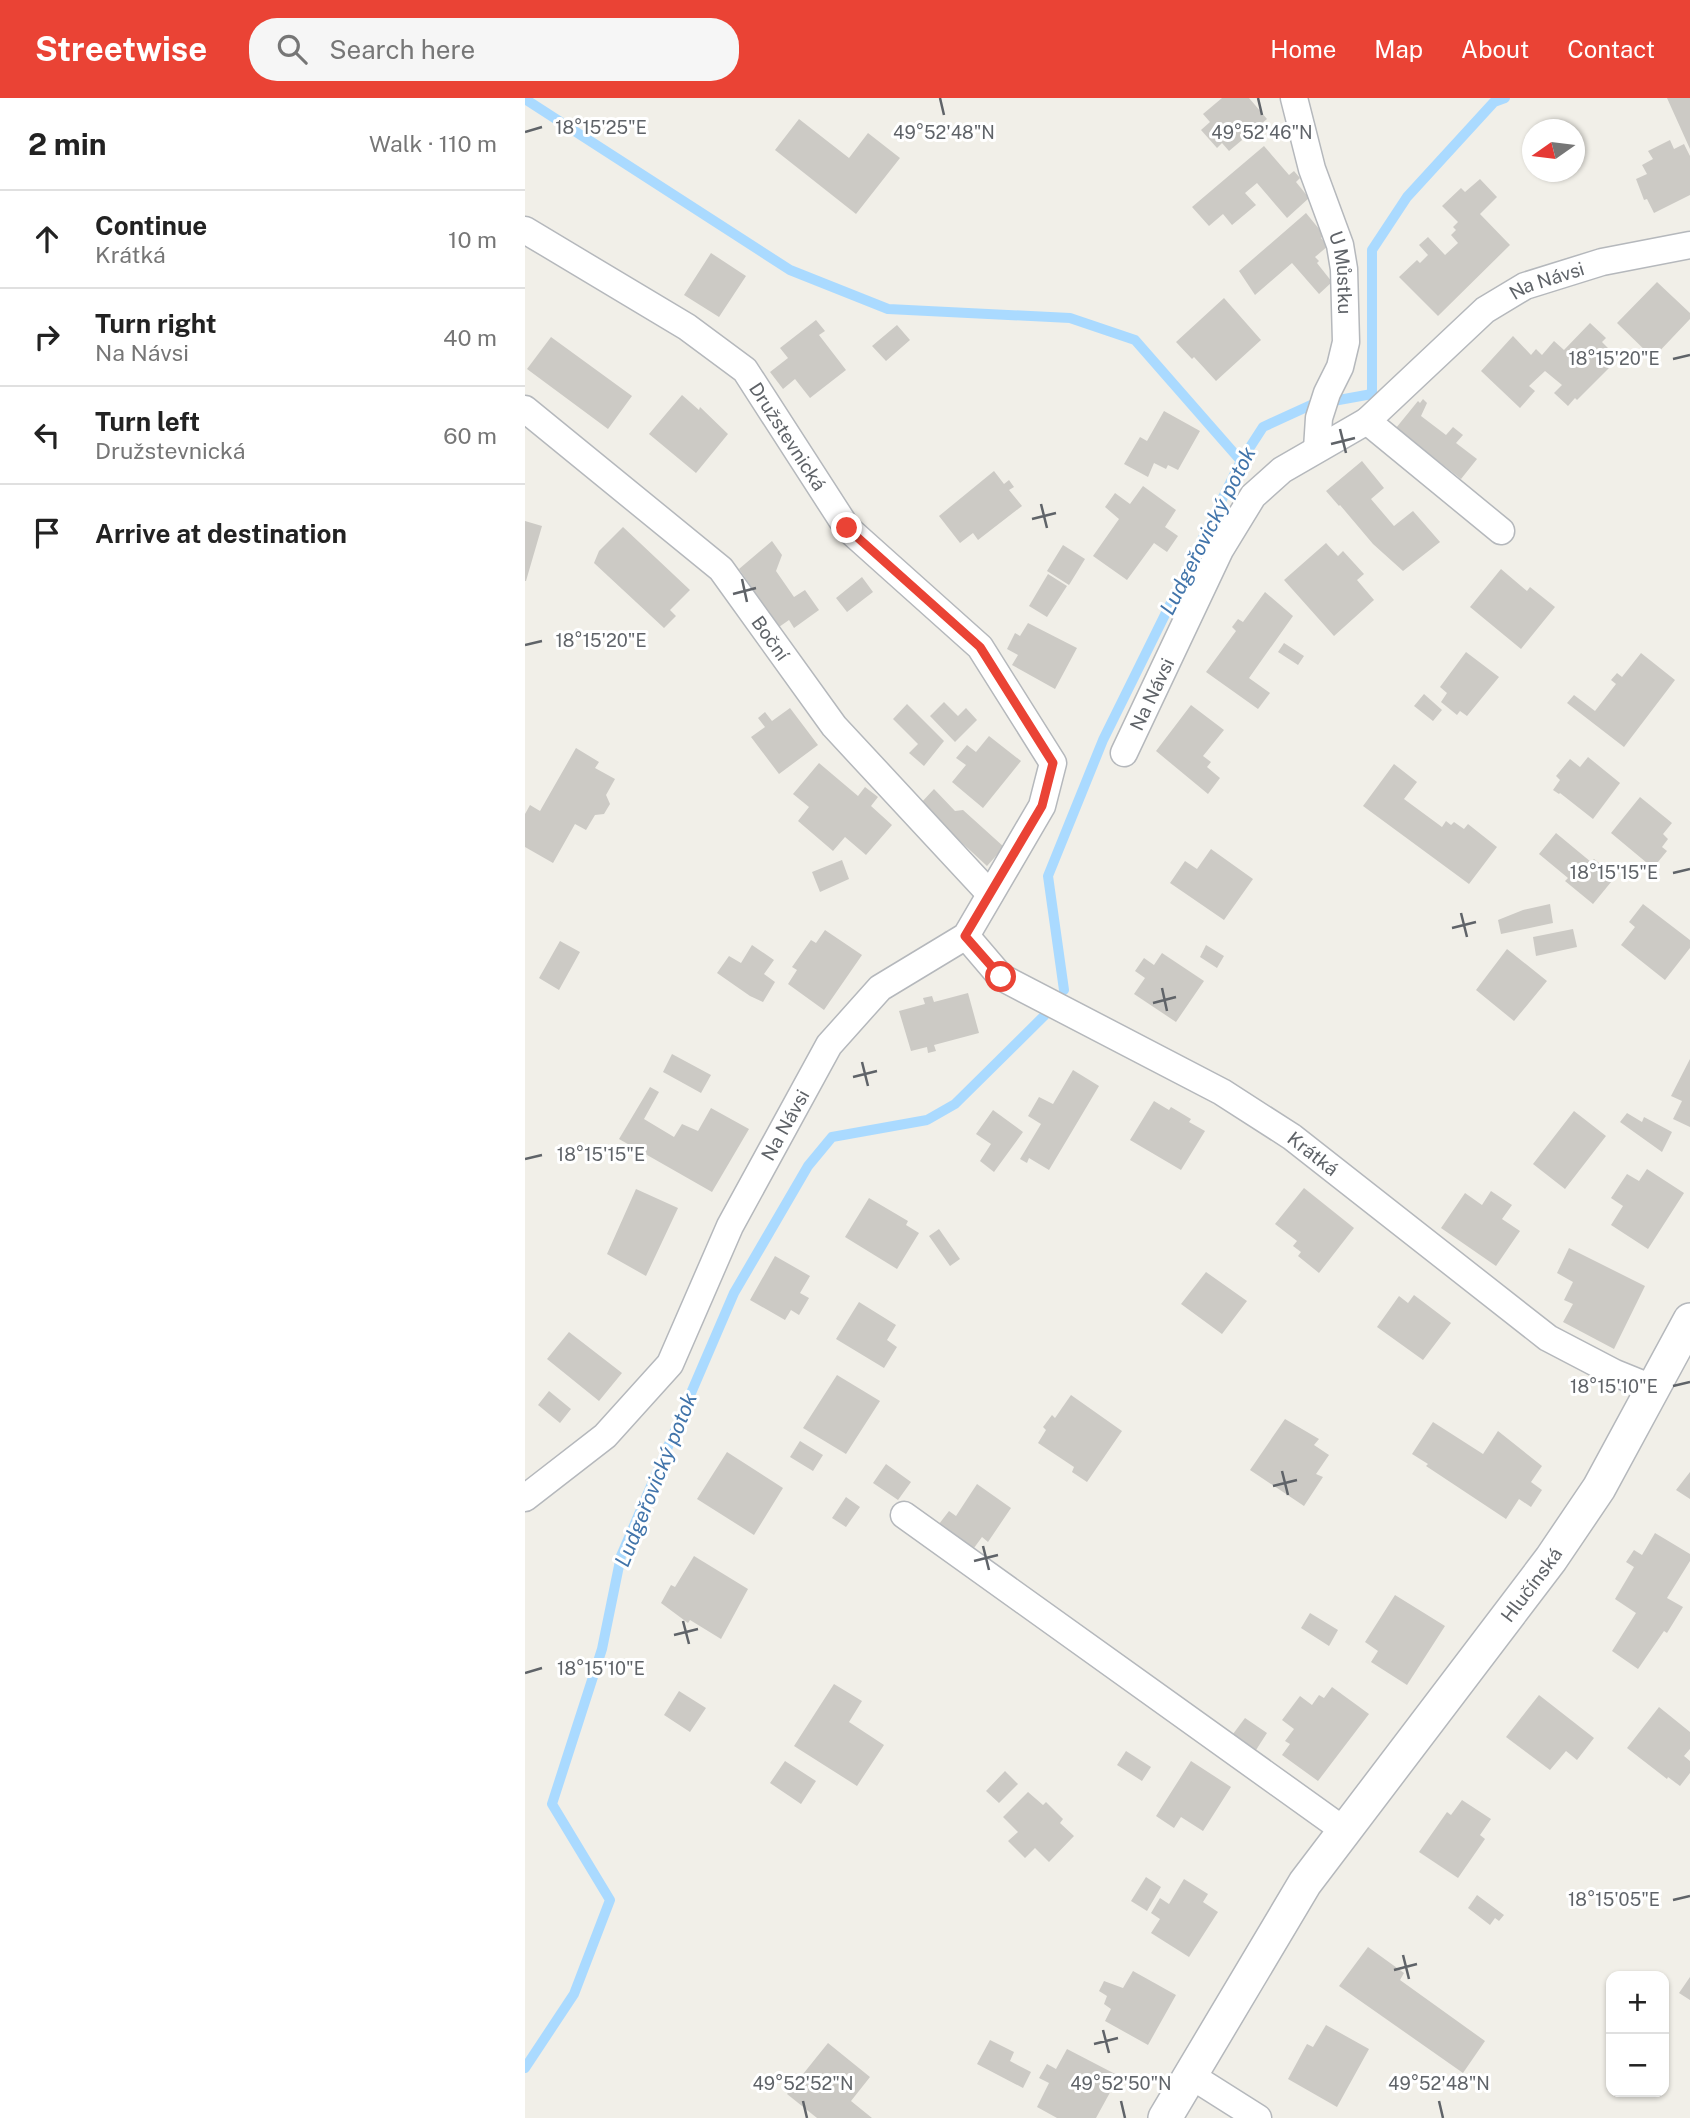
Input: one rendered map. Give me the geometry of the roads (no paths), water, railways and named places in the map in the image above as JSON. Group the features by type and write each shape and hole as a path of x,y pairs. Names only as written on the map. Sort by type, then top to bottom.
{"street":[{"name":"U Můstku","path":"1294,98 1312,169 1340,244 1344,269 1346,342 1340,367 1327,393 1319,418 1317,449"},
{"name":"Družstevnická","path":"525,230 687,327 745,370 847,528 980,647 1053,763"},
{"name":"Na Návsi","path":"1123,753 1220,550 1253,496 1282,470 1367,421 1485,310 1525,286 1602,262 1690,245"},
{"name":"Boční","path":"525,409 721,569 834,726 991,894"},
{"path":"1367,421 1501,531"},
{"name":"Na Návsi","path":"525,1497 605,1436 670,1364 730,1226 829,1045 880,988 965,936 1042,806 1053,763"},
{"name":"Krátká","path":"965,936 1001,977 1222,1092 1293,1136 1548,1338 1615,1374 1652,1388"},
{"name":"Hlučínská","path":"1165,2118 1305,1883 1551,1559 1599,1488 1690,1320"},
{"path":"904,1515 1345,1831"},
{"path":"1190,2075 1258,2118"}],"waterway":[{"name":"Ludgeřovický potok","path":"1064,990 1048,876 1103,740 1241,461 1263,427 1311,405 1372,394 1372,250 1407,197 1494,102 1505,98"},
{"path":"525,99 790,270 888,309 1070,318 1135,340 1241,461"},
{"name":"Ludgeřovický potok","path":"525,2068 574,1994 610,1900 552,1804 602,1649 621,1556 734,1293 808,1166 832,1137 927,1120 955,1104 1045,1015"}]}
